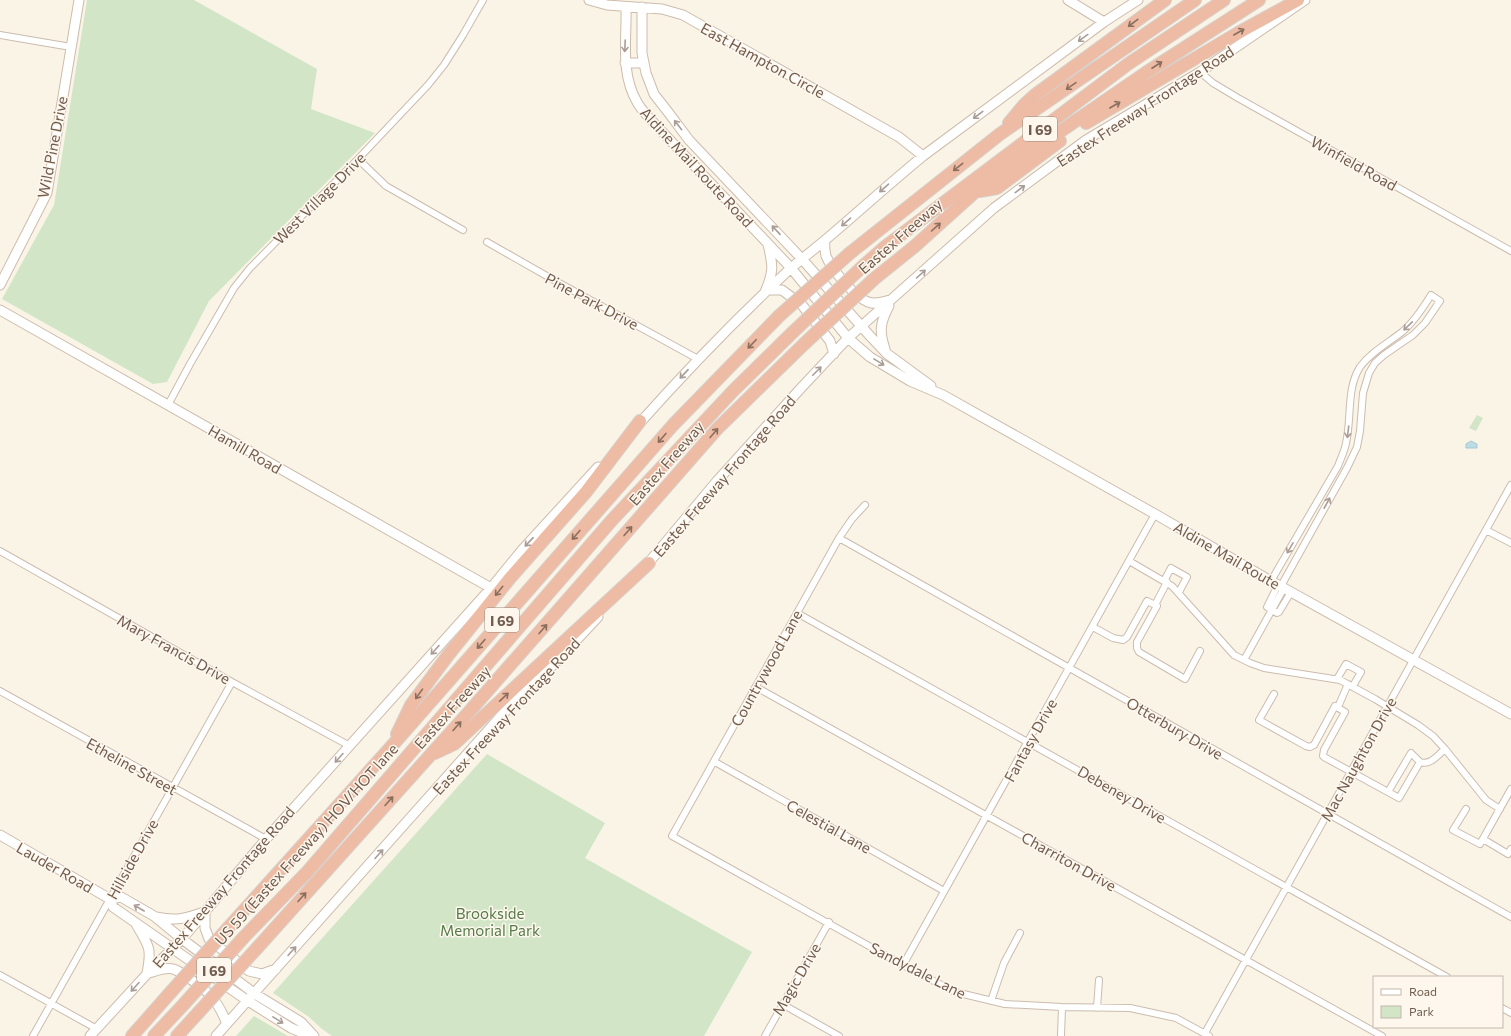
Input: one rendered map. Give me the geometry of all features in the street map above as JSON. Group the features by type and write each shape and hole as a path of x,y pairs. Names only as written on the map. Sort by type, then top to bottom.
{"highway":[{"path":"1000,134 1024,105 1035,95 1164,0"},
{"name":"Eastex Freeway","path":"132,1036 390,748 673,425 780,316 850,253 1000,134 1195,0"},
{"name":"US 59 (Eastex Freeway) HOV/HOT lane","path":"154,1036 244,937 308,871 607,525 733,391 793,332 862,267 898,236 1128,64 1224,0"},
{"name":"Eastex Freeway","path":"177,1036 430,755 606,557 717,429 804,344 874,279 915,246 976,192 1023,157 1147,72 1259,0"},
{"path":"976,192 997,188 1066,136 1102,113 1238,33 1298,0"},
{"path":"390,748 411,705 449,654 510,578 586,492 640,421"},
{"path":"430,755 454,744 649,563"}],"main road":[{"name":"Wild Pine Drive","path":"0,285 47,193 79,0"},
{"name":"East Hampton Circle","path":"589,0 607,5 662,8 683,15 899,136 922,156"},
{"path":"1068,0 1104,22"},
{"name":"Eastex Freeway Frontage Road","path":"94,1032 147,974 182,939 266,839 491,588 522,550 698,359 791,268 825,241 922,156 1104,22 1138,0"},
{"name":"Eastex Freeway Frontage Road","path":"216,1036 500,717 558,660 649,563 717,481 848,338 994,208 1086,140 1200,72 1305,0"},
{"name":"Aldine Mail Route Road","path":"626,7 625,64 632,91 637,102 650,120 791,268"},
{"name":"Aldine Mail Route Road","path":"642,7 642,53 646,73 654,94 691,142 802,259"},
{"path":"625,64 644,62"},
{"path":"681,151 691,142"},
{"path":"745,219 756,210"},
{"path":"825,241 824,248 826,256 835,271 852,290 868,302 877,303 892,300"},
{"path":"767,243 773,268 766,293 782,290 802,305 830,341 834,354"},
{"name":"Aldine Mail Route","path":"802,259 861,327 886,352 943,396"},
{"name":"Aldine Mail Route","path":"791,268 848,338 870,357 910,381 943,396 1155,514 1281,587 1414,659 1511,714"},
{"path":"886,352 880,332 882,318 892,300"},
{"name":"Hamill Road","path":"0,310 491,588"},
{"name":"Lauder Road","path":"0,835 110,899 113,907 248,1001 291,1028 310,1036"},
{"name":"Lauder Road","path":"110,899 121,897 154,916 254,994 301,1022 314,1036"},
{"path":"154,916 169,920 176,920 185,919 205,912 205,928 210,939 249,971 262,974 277,968"},
{"path":"134,922 147,942 150,951 147,974 162,969 173,969 191,979 206,990 215,1000 221,1008 227,1024"}],"street":[{"name":"West Village Drive","path":"168,405 234,288 250,268 358,160 428,85 444,65 483,0"},
{"path":"0,35 71,47"},
{"name":"Winfield Road","path":"1200,72 1213,83 1238,98 1511,251"},
{"path":"358,160 386,186 463,230"},
{"name":"Pine Park Drive","path":"487,242 698,359"},
{"path":"1369,373 1363,392 1360,431 1357,447 1281,587 1267,607 1276,613 1280,612 1281,587 1341,457 1346,443 1352,388 1360,368 1372,354 1413,322 1431,296 1440,301 1421,327 1409,338 1380,359 1369,373"},
{"path":"1360,368 1369,373"},
{"path":"1341,457 1350,461"},
{"name":"Mac Naughton Drive","path":"1207,1035 1246,959 1511,485"},
{"name":"Countrywood Lane","path":"672,836 715,762 839,538 852,519 865,505"},
{"name":"Fantasy Drive","path":"904,965 944,890 1029,742 1155,514"},
{"path":"1486,530 1511,544"},
{"name":"Otterbury Drive","path":"839,538 1327,814 1511,916"},
{"name":"Mary Francis Drive","path":"0,551 232,682 350,746"},
{"path":"1129,561 1166,582 1179,592 1230,651 1244,660 1264,668 1337,679 1387,706 1426,730 1445,749 1486,800 1500,809"},
{"path":"1154,605 1166,582 1171,568 1187,577 1179,592"},
{"path":"1092,627 1117,640 1123,640 1127,637 1147,601 1157,606 1137,642 1137,648 1141,654 1185,679 1200,651"},
{"path":"1244,660 1272,610"},
{"name":"Debeney Drive","path":"797,613 1445,976"},
{"path":"1127,637 1137,642"},
{"path":"1274,694 1259,720 1310,747 1314,744 1335,706 1338,707 1350,685 1361,672 1346,664 1337,679"},
{"name":"Hillside Drive","path":"33,1036 232,682"},
{"name":"Charriton Drive","path":"756,687 1382,1036"},
{"name":"Etheline Street","path":"0,691 266,839"},
{"path":"1338,707 1345,712 1324,750 1324,757 1399,798 1420,762"},
{"path":"1314,744 1324,750"},
{"path":"1388,792 1411,753 1424,764 1428,763 1445,749"},
{"name":"Celestial Lane","path":"715,762 944,890"},
{"path":"1466,809 1453,830 1480,844 1511,789"},
{"name":"Sandydale Lane","path":"672,836 955,992 1005,1004 1130,1008 1176,1018 1207,1035"},
{"path":"1482,839 1508,854 1511,849"},
{"name":"Magic Drive","path":"765,1036 829,922"},
{"path":"991,1001 1004,963 1020,933"},
{"path":"0,975 51,1003 94,1032"},
{"path":"1097,1008 1099,980"},
{"path":"782,1004 839,1036"},
{"path":"1061,1036 1062,1007"}],"green space":[{"path":"87,0 194,0 317,69 311,109 375,133 209,301 167,382 153,384 2,299 54,205"},
{"path":"1477,415 1483,418 1476,431 1469,428"},
{"name":"Brookside Memorial Park","path":"487,754 605,823 585,858 752,952 704,1036 332,1036 309,1017 273,993"},
{"path":"254,1016 288,1036 236,1036"}],"water":[{"path":"1471,441 1477,444 1477,448 1466,448 1466,444"}]}
